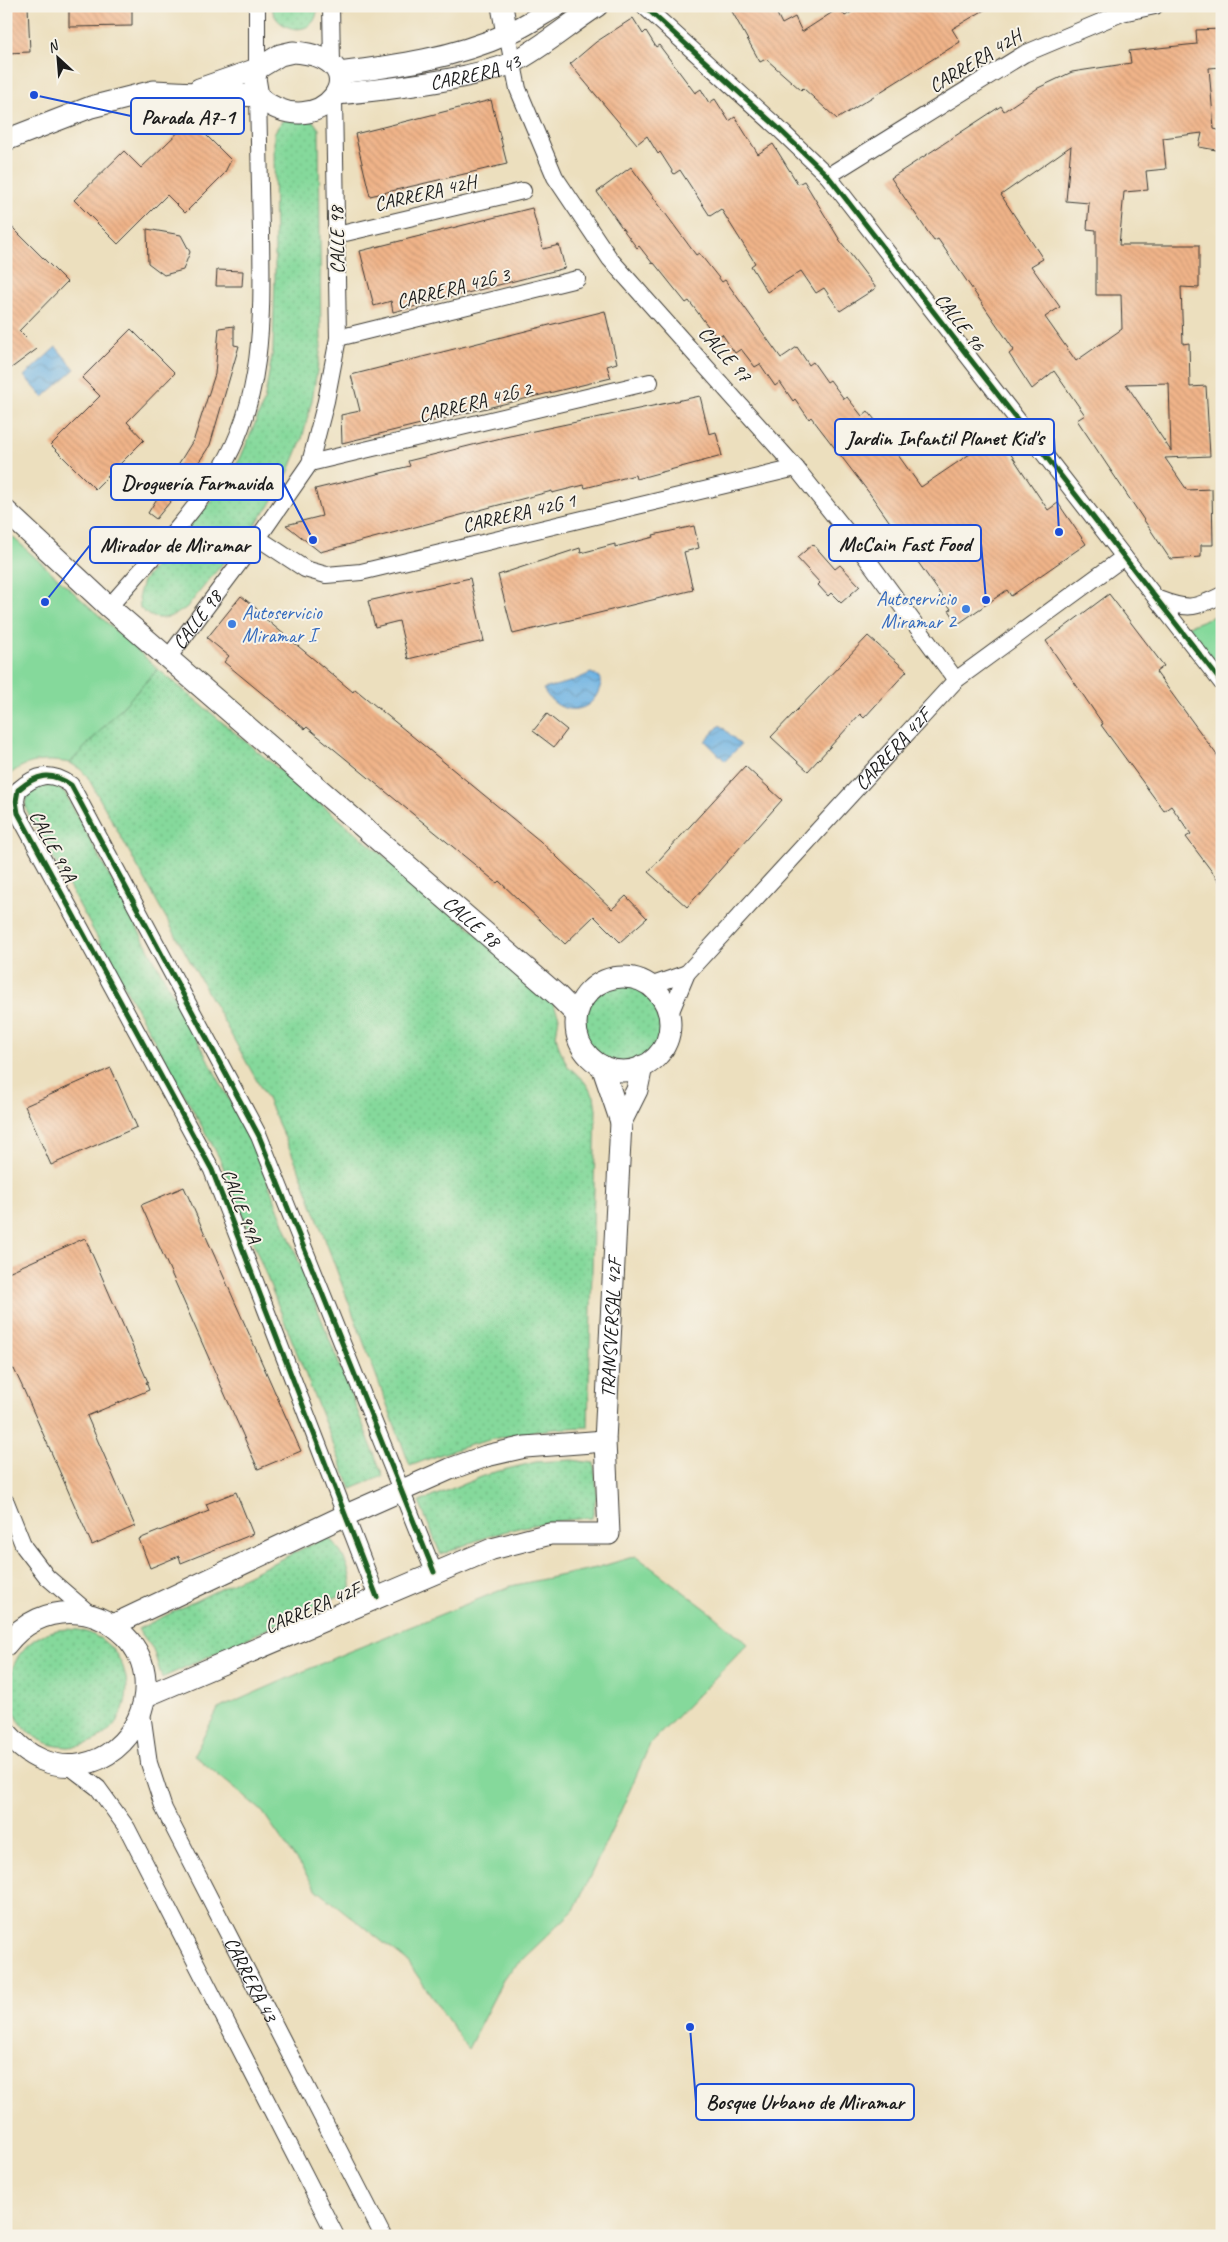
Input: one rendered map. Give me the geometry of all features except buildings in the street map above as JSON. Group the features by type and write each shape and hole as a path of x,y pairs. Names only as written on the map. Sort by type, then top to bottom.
{"street":[{"path":"109,607 201,498 222,468 239,430 254,383 262,320 258,96 255,78 257,69 257,6"},
{"path":"7,140 91,107 154,91 258,96 275,108 296,113 316,110 336,96 340,84 335,68 331,6"},
{"path":"502,6 507,34"},
{"name":"CARRERA 43","path":"335,68 421,61 507,34 557,6"},
{"name":"CARRERA 43","path":"336,96 388,90 452,78 513,62 597,6"},
{"name":"CALLE 96","path":"644,6 828,176 1222,684"},
{"name":"CARRERA 42H","path":"828,176 1024,54 1122,13 1155,6"},
{"name":"CALLE 97","path":"507,34 518,89 555,177 610,259 796,468 851,537 956,680"},
{"path":"189,92 257,69 280,55 293,52 320,57 335,68"},
{"name":"CALLE 98","path":"336,96 338,338 326,401 310,463 258,538 168,658 557,995 577,1015"},
{"name":"CARRERA 42H","path":"337,236 523,191"},
{"name":"CARRERA 42G 3","path":"338,338 577,279"},
{"name":"CARRERA 42G 2","path":"310,463 650,382"},
{"name":"CARRERA 42G 1","path":"258,538 305,569 326,574 361,572 796,468"},
{"path":"6,511 109,607 168,658"},
{"name":"CARRERA 42F","path":"669,1016 687,973 956,680 1124,557"},
{"path":"1157,598 1181,607 1202,605 1222,595"},
{"name":"CALLE 99A","path":"377,1597 344,1516 212,1170 18,813 16,801 18,790 39,776 58,776 71,785 260,1136 434,1572"},
{"name":"CARRERA 42F","path":"650,986 687,973"},
{"path":"615,978 634,978 650,986 664,1002 669,1016 669,1031 666,1041 658,1054 642,1066 622,1071 602,1066 590,1058 582,1047 576,1029 577,1015 587,994 598,985 615,978"},
{"path":"557,995 587,994"},
{"name":"TRANSVERSAL 42F","path":"602,1066 621,1122 605,1440 609,1534"},
{"name":"TRANSVERSAL 42F","path":"621,1122 637,1090 642,1066"},
{"path":"113,1625 344,1516 450,1469 525,1447 605,1440"},
{"path":"6,1502 24,1547 46,1578 90,1614 113,1625 132,1644 144,1668 144,1704 131,1734 113,1751 92,1762 68,1766 42,1761 11,1745"},
{"name":"CARRERA 42F","path":"144,1704 377,1597 492,1549 550,1534 609,1534"},
{"path":"6,1645 16,1632 38,1618 64,1611 90,1614"},
{"name":"CARRERA 43","path":"144,1704 149,1763 164,1809 383,2236"},
{"name":"CARRERA 43","path":"68,1766 98,1788 127,1828 336,2236"}],"green space":[{"path":"272,6 318,6 313,22 299,29 281,23 276,18"},
{"path":"292,116 311,118 319,129 321,347 312,400 302,439 289,471 269,507 187,607 169,617 157,618 140,608 139,594 143,581 211,501 240,459 264,402 273,350 275,271 274,133 282,121"},
{"path":"6,531 158,669 70,763 44,761 27,764 12,772 6,779"},
{"path":"1222,613 1222,669 1186,627"},
{"path":"158,669 549,993 559,1017 556,1036 559,1047 567,1065 584,1081 594,1096 596,1109 588,1427 564,1428 497,1438 454,1450 410,1466 298,1167 267,1099 87,776 70,763"},
{"path":"51,783 65,793 252,1142 383,1476 351,1489 220,1159 26,809 28,793 35,787"},
{"path":"623,983 639,986 652,995 661,1008 664,1024 661,1040 652,1053 639,1062 623,1065 607,1062 594,1053 585,1040 582,1024 585,1008 594,995 607,986"},
{"path":"572,1460 594,1463 597,1493 592,1518 552,1522 515,1529 479,1540 441,1555 419,1502 491,1473 536,1462"},
{"path":"328,1538 342,1554 350,1577 351,1590 162,1678 153,1649 138,1629 320,1540"},
{"path":"636,1556 710,1612 748,1644 650,1744 574,1910 505,1976 468,2049 408,1962 317,1890 262,1811 194,1755 218,1709 343,1654 511,1586 596,1568"},
{"path":"68,1629 90,1634 110,1646 122,1666 127,1688 122,1710 110,1730 90,1742 68,1747 46,1742 26,1730 14,1710 9,1688 14,1666 26,1646 46,1634"}],"water":[{"path":"56,347 75,369 43,397 24,376"},
{"path":"591,673 600,677 601,684 597,695 591,703 583,707 575,709 557,705 543,689 570,682"},
{"path":"720,725 741,745 725,761 705,741"}],"cycle path":[{"path":"644,6 828,176 1222,683"},
{"path":"377,1597 212,1170 18,813 16,801 18,790 31,780 50,776 71,785 259,1136 434,1572"}],"place":[{"name":"Parada A7-1","path":"34,95"},
{"name":"Jardin Infantil Planet Kid's","path":"1059,532"},
{"name":"Droguería Farmavida","path":"313,540"},
{"name":"McCain Fast Food","path":"986,600"},
{"name":"Mirador de Miramar","path":"45,602"},
{"name":"Autoservicio Miramar 2","path":"966,609"},
{"name":"Autoservicio Miramar I","path":"232,624"},
{"name":"Bosque Urbano de Miramar","path":"690,2027"}]}
